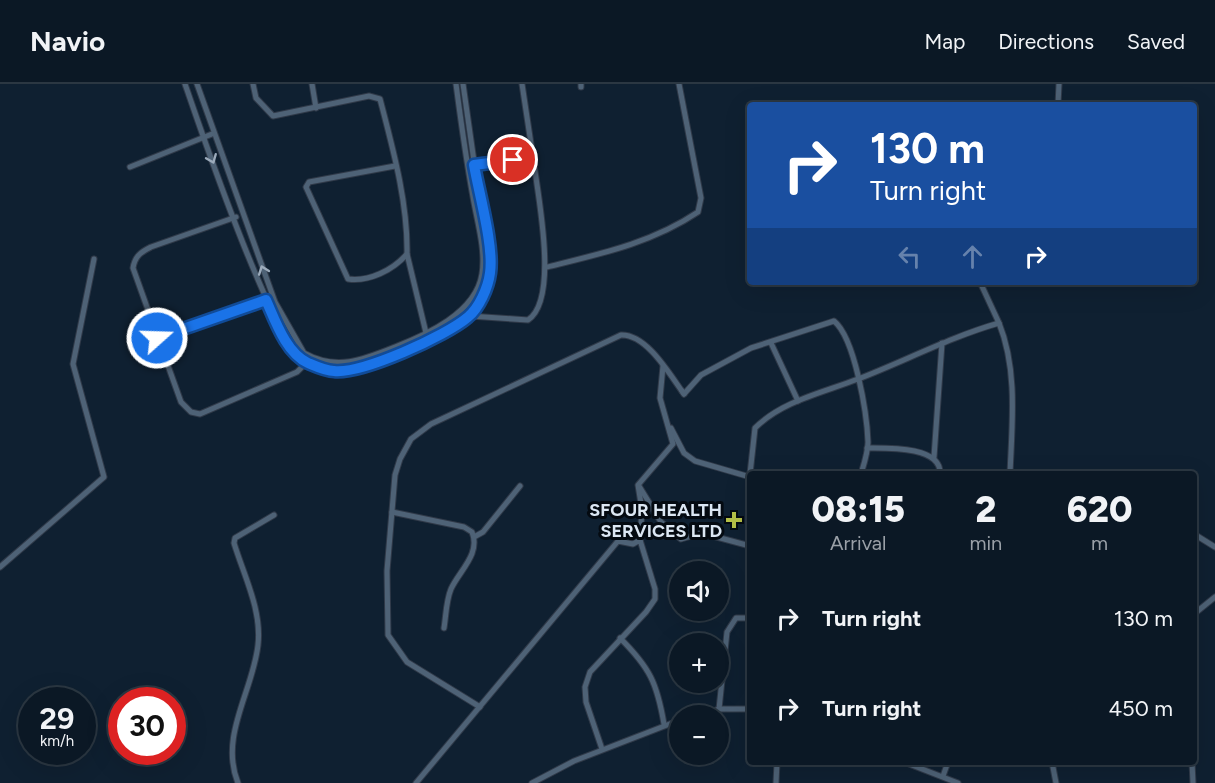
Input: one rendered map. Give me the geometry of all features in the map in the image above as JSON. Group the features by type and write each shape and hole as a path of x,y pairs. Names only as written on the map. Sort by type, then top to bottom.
{"street":[{"path":"186,84 203,137 266,300 288,343 306,363 334,371 355,369 427,338 464,307 482,275 481,245 456,84"},
{"path":"196,84 212,134 275,302 297,343 311,357 336,365 355,362 451,330 470,316 482,299 490,273 463,84"},
{"path":"253,84 256,98 273,116 369,96 380,99 407,222 407,254 427,338"},
{"path":"312,84 316,108"},
{"path":"470,316 528,320 536,314 547,267 522,84"},
{"path":"547,267 621,249 679,225 698,212 701,198 679,84"},
{"path":"1058,102 1059,84"},
{"path":"130,166 212,134"},
{"path":"474,165 533,157"},
{"path":"395,166 309,182 306,187 348,279 363,280 395,266 407,254"},
{"path":"243,214 166,240 137,256 133,268 181,402 191,412 200,414 297,372 311,357"},
{"path":"0,567 104,477 73,364 94,259"},
{"path":"981,285 1007,347 1012,397 1010,471"},
{"path":"157,338 266,300"},
{"path":"684,394 701,375 751,348 834,321 850,345 856,360 867,447 862,471"},
{"path":"751,471 755,428 764,419 798,401 858,379 942,343 999,323"},
{"path":"480,707 407,662 388,635 387,571 392,512 400,459 411,439 431,424 621,335 628,336 651,350 684,394"},
{"path":"771,343 798,401"},
{"path":"934,457 942,343"},
{"path":"602,749 586,702 585,687 590,672 646,612 655,599 655,589 640,540 642,510 638,485 673,444 660,398 663,366 684,394"},
{"path":"663,410 684,453 695,461 747,475"},
{"path":"867,447 903,448 934,457 940,465 940,471"},
{"path":"638,485 661,522 681,539 702,532 747,545"},
{"path":"474,537 483,532 520,486"},
{"path":"392,512 464,527 472,532 474,537 472,555 451,589 444,628"},
{"path":"238,783 230,755 256,656 258,617 234,543 235,538 274,515"},
{"path":"1197,536 1215,547"},
{"path":"416,783 618,541 633,544 640,540"},
{"path":"1197,612 1215,597"},
{"path":"719,705 726,632 736,618 747,618"},
{"path":"620,638 649,670 660,697 664,724"},
{"path":"729,710 747,709"},
{"path":"536,782 602,749 669,723"},
{"path":"776,783 777,765"},
{"path":"912,765 958,783"},
{"path":"943,776 947,765"},
{"path":"1053,765 1056,783"},
{"path":"1192,765 1193,783"}],"place":[{"name":"SFOUR HEALTH SERVICES LTD","path":"734,520"}],"route":[{"path":"157,338 266,300 288,343 297,355 306,363 334,371 355,369 451,330 470,316 482,299 490,273 474,165 513,160"}]}
